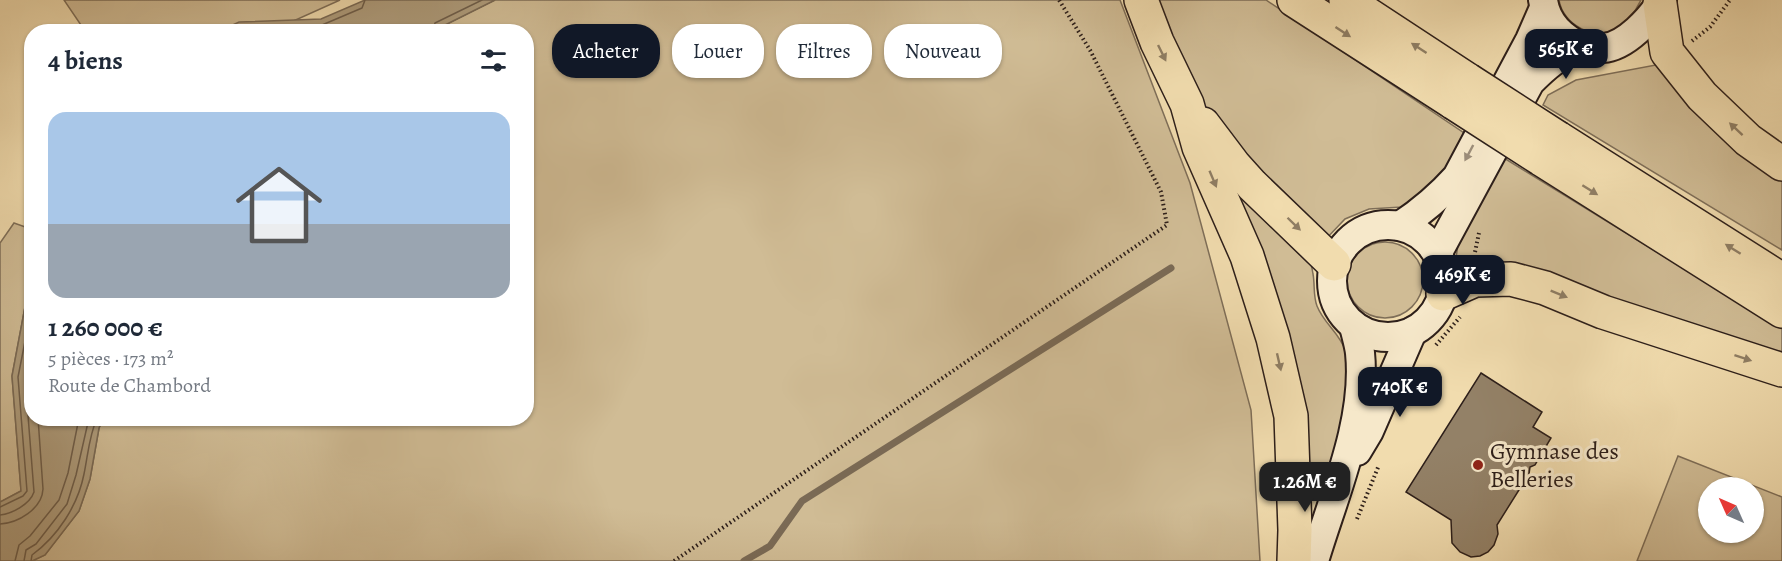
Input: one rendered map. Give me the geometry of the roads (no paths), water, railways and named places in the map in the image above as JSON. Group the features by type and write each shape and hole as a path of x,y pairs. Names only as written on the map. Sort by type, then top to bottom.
{"highway":[{"path":"1141,0 1157,42 1187,104 1199,147 1247,256 1273,338 1291,416 1294,561"},
{"path":"1294,0 1461,91 1549,149 1782,311"},
{"path":"1346,0 1461,91"},
{"path":"1661,2 1667,52 1702,96 1748,140 1782,164"},
{"path":"1187,104 1252,185 1334,264"},
{"path":"1549,149 1782,280"},
{"path":"1443,294 1475,280 1511,279 1545,288 1602,312 1782,370"}],"main road":[{"path":"1437,254 1530,82 1547,65 1564,54 1582,48 1605,49 1623,40 1640,28 1661,2"},
{"path":"1543,4 1549,20 1565,39 1582,48"},
{"path":"1400,226 1435,200 1457,177 1530,40 1543,4"},
{"path":"1341,478 1420,343 1426,323 1437,309 1443,294 1442,267 1428,241 1400,226 1383,225 1367,229 1347,243 1334,264 1332,281 1334,298 1342,314 1354,326 1367,334 1397,337 1420,343"},
{"path":"1314,561 1341,478 1359,392 1360,353 1354,326"}],"water":[{"path":"365,0 495,0 447,24 235,24 321,19"},
{"path":"24,312 24,426 100,426 90,479 79,511 45,555 32,561 0,561 0,502 21,491 12,376"}],"waterway":[{"path":"744,561 770,546 802,501 1171,268"}],"place":[{"name":"Gymnase des Belleries","path":"1478,465"}]}
